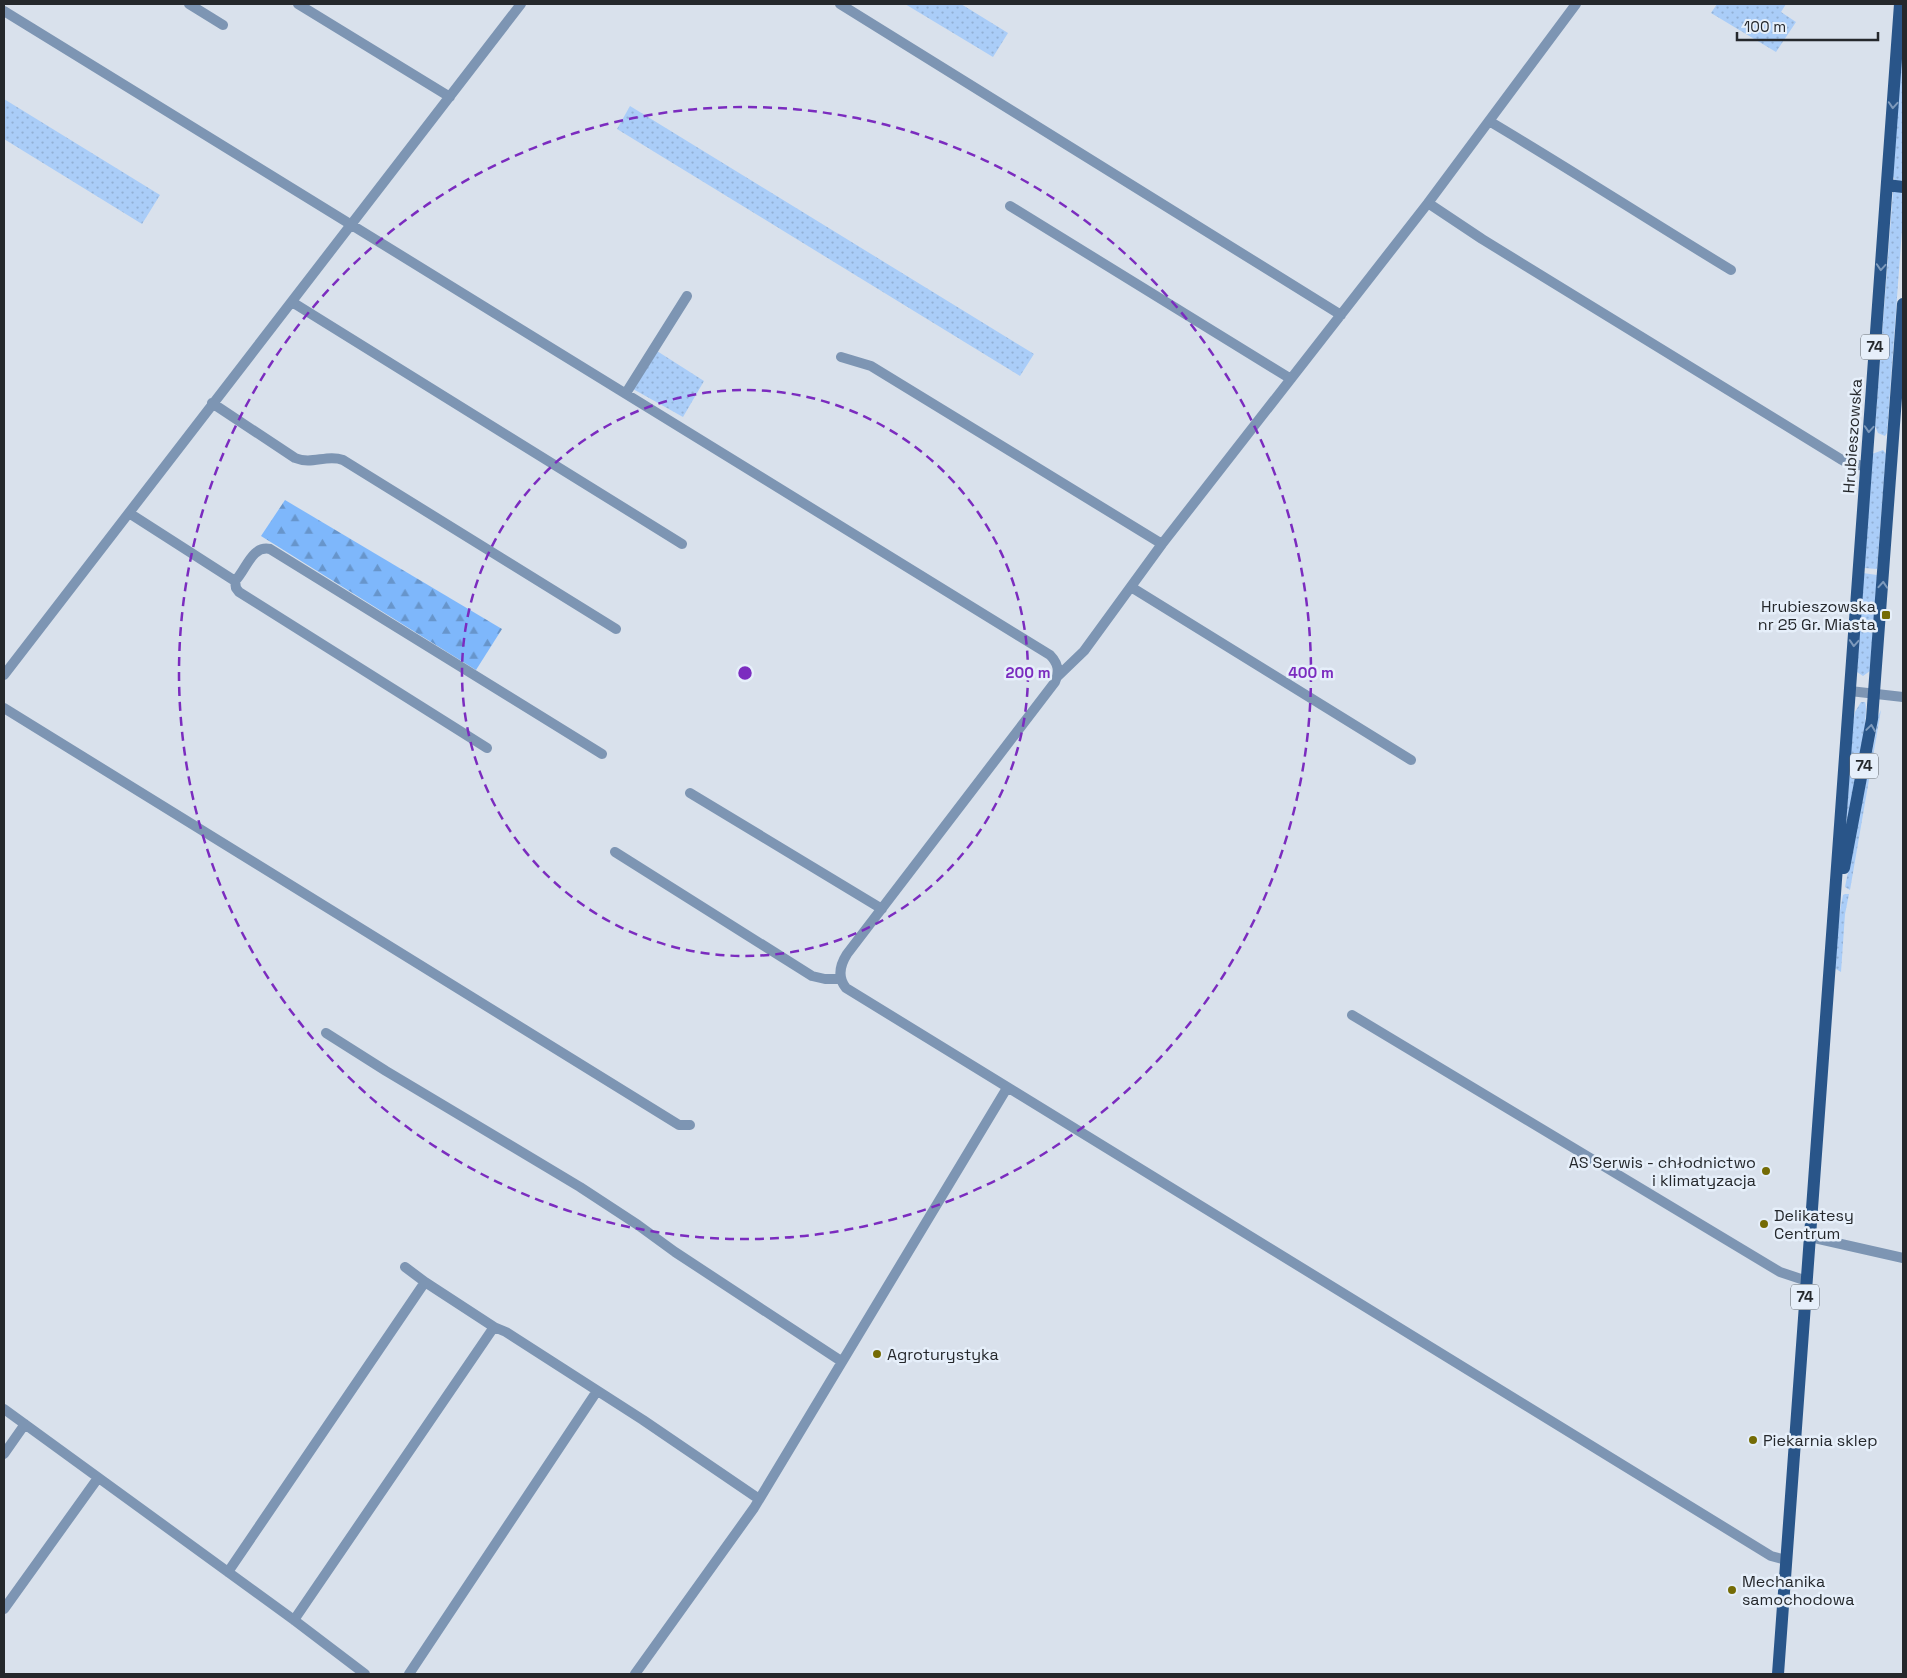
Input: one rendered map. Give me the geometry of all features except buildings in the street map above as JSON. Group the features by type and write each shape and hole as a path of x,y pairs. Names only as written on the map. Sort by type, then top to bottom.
{"main road":[{"name":"Hrubieszowska","path":"1850,696 1900,4"},
{"path":"1887,185 1903,187"},
{"name":"74","path":"1834,920 1868,748 1874,698 1903,304"},
{"name":"74","path":"1778,1674 1850,696"}],"street":[{"path":"188,4 223,25"},
{"path":"298,4 450,97"},
{"path":"4,675 521,4"},
{"path":"840,4 1340,315"},
{"path":"1576,4 1428,202 1162,544 1084,651 1057,677 843,960 840,967 840,979 850,992 1771,1556 1786,1560"},
{"path":"4,11 1044,650 1055,660 1058,670 1057,677"},
{"path":"1489,121 1731,270"},
{"path":"1428,202 1482,239 1842,460 1849,464 1867,466"},
{"path":"1010,206 1291,379"},
{"path":"626,393 687,296"},
{"path":"292,302 682,544"},
{"path":"841,357 871,366 1162,544"},
{"path":"212,403 301,460 314,461 328,457 344,460 616,629"},
{"path":"128,513 235,581"},
{"path":"486,748 240,592 236,588 235,581 255,552 262,549 270,549 602,754"},
{"path":"1131,587 1411,760"},
{"path":"1850,696 1874,698 1903,697"},
{"path":"4,708 679,1125 690,1125"},
{"path":"690,793 882,909"},
{"path":"615,852 812,976 825,979 840,979"},
{"path":"1352,1015 1780,1272 1806,1281"},
{"path":"326,1033 580,1187 841,1361"},
{"path":"635,1674 759,1499 1007,1088"},
{"path":"1810,1237 1903,1258"},
{"path":"405,1267 425,1282 597,1391 759,1499"},
{"path":"228,1572 425,1282"},
{"path":"294,1620 494,1327"},
{"path":"409,1674 597,1391"},
{"path":"4,1409 294,1620 365,1674"},
{"path":"4,1454 25,1424"},
{"path":"4,1609 98,1478"}],"shaded area":[{"path":"905,4 961,4 1008,33 993,57"},
{"path":"1717,4 1786,4 1781,12 1796,22 1776,52 1711,13"},
{"path":"1903,28 1903,180 1900,181 1895,180 1893,176"},
{"path":"4,99 160,195 142,224 4,139"},
{"path":"630,106 1034,354 1020,376 617,129"},
{"path":"1896,191 1903,194 1903,216 1887,433 1885,436 1878,433 1875,426 1893,192"},
{"path":"657,351 704,381 683,417 633,389"},
{"path":"1883,450 1886,454 1877,569 1864,568 1872,454"},
{"path":"1863,573 1877,575 1870,671 1863,676 1857,672"},
{"path":"1861,702 1865,702 1866,710 1863,742 1846,824 1853,722 1855,712"},
{"path":"1881,710 1850,890 1845,887 1878,716"},
{"path":"1849,894 1845,914 1841,972 1834,968 1838,921 1843,895"}],"green space":[{"path":"285,500 502,629 476,670 261,536"}],"place":[{"name":"Hrubieszowska nr 25 Gr. Miasta","path":"1886,615"},
{"name":"AS Serwis - chłodnictwo i klimatyzacja","path":"1766,1171"},
{"name":"Delikatesy Centrum","path":"1764,1224"},
{"name":"Agroturystyka","path":"877,1354"},
{"name":"Piekarnia sklep","path":"1753,1440"},
{"name":"Mechanika samochodowa","path":"1732,1590"}]}
